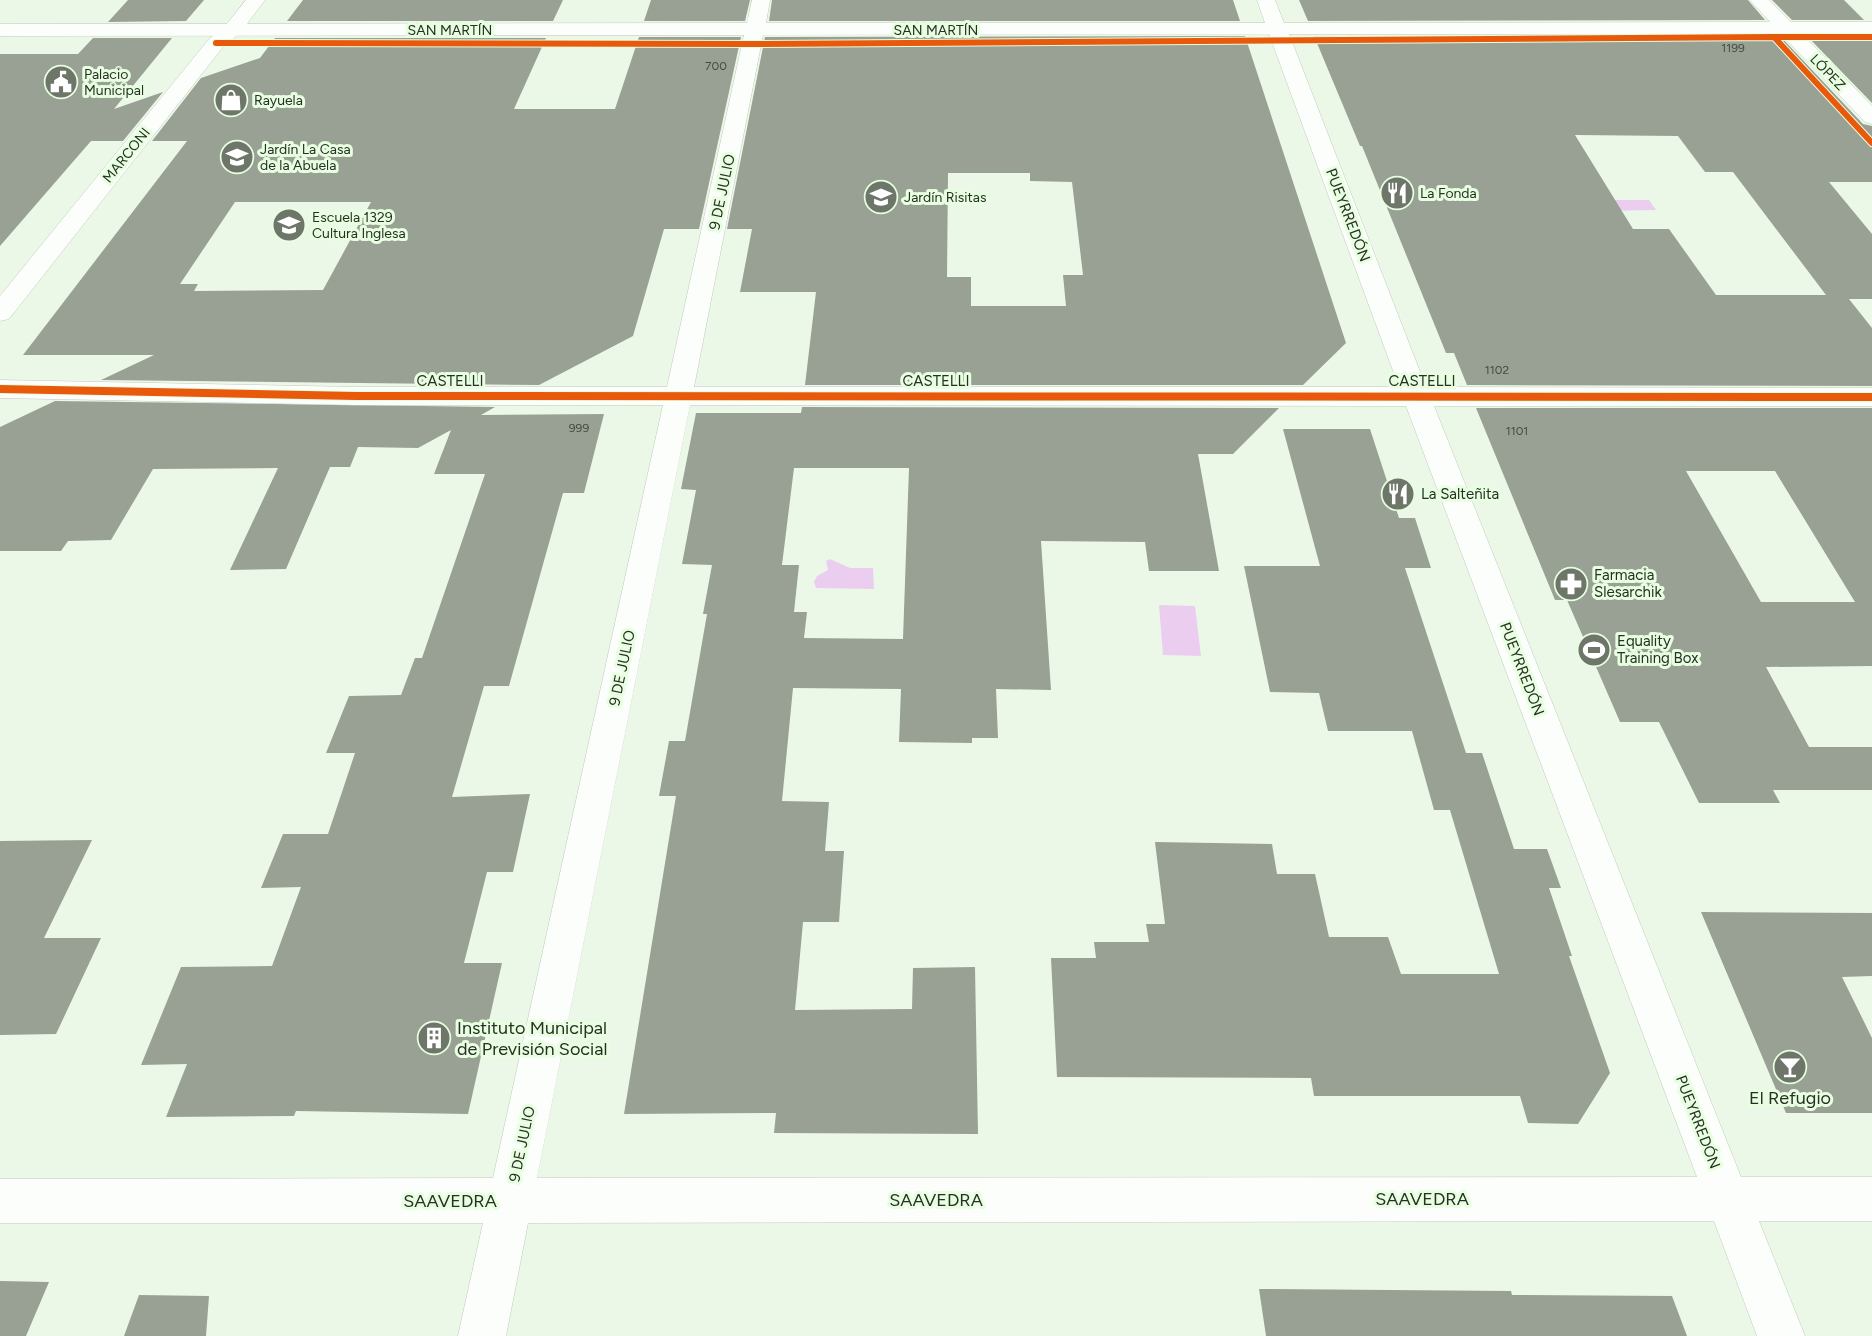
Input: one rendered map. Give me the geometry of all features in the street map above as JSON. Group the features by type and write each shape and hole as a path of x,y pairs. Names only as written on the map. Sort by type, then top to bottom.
{"street":[{"name":"MARCONI","path":"0,313 216,43 233,29 256,0"},
{"name":"LÓPEZ","path":"1759,0 1872,118"},
{"name":"SAN MARTÍN","path":"0,30 233,29 759,16 1272,14 1787,29 1872,28"},
{"name":"PUEYRREDÓN","path":"1272,14 1416,396 1781,1336"},
{"name":"9 DE JULIO","path":"482,1336 759,16"},
{"name":"CASTELLI","path":"0,389 356,396 1872,397"},
{"name":"SAAVEDRA","path":"0,1201 1872,1199"}],"shaded area":[{"path":"1597,200 1649,200 1656,210 1603,211"},
{"path":"830,559 850,568 873,568 874,589 816,588 814,582 817,576 828,570 826,561"},
{"path":"1159,605 1195,606 1201,656 1163,655"}],"building":[{"path":"128,0 204,0 186,21 108,22"},
{"path":"303,0 563,0 553,21 287,21"},
{"path":"651,0 750,0 745,21 644,21"},
{"path":"772,0 1233,0 1240,21 769,21"},
{"path":"1299,0 1748,0 1765,20 1308,21"},
{"path":"1772,0 1844,0 1864,20 1792,20"},
{"path":"1245,36 1346,343 1303,385 805,385 816,292 740,292 752,229 727,229 765,37","holes":["948,173 1030,173 1030,181 1072,182 1083,275 1063,275 1066,306 971,306 971,277 947,277"]},
{"path":"1314,36 1780,36 1863,124 1872,126 1872,182 1829,182 1872,234 1872,299 1849,299 1872,328 1872,386 1467,385 1454,353 1446,353 1362,146 1360,146","holes":["1575,135 1678,136 1705,172 1733,172 1826,295 1716,295 1669,229 1633,229"]},
{"path":"1807,36 1872,36 1872,103"},
{"path":"639,37 741,37 699,229 664,229 633,336 539,385 101,380 154,355 23,355 187,141 152,141 201,78 260,58 275,38 546,38 514,109 615,109","holes":["235,202 371,202 323,290 194,291 198,284 180,284"]},
{"path":"93,38 172,38 114,109 163,92 123,141 91,141 0,246 0,54 78,54"},
{"path":"55,401 495,407 481,415 604,414 584,493 563,493 509,686 484,686 452,797 530,794 513,872 487,872 464,963 502,963 468,1114 296,1111 294,1116 166,1117 187,1064 141,1065 181,967 272,966 301,887 261,888 283,834 328,834 355,753 326,753 349,696 401,695 415,658 422,658 485,474 434,474 451,430 418,448 358,447 350,467 330,467 286,569 230,570 278,468 153,469 111,540 68,541 61,551 0,551 0,427"},
{"path":"802,407 1279,408 1233,454 1198,454 1219,571 1149,571 1145,542 1041,541 1051,690 996,689 998,738 972,738 972,743 899,742 901,689 793,688 782,801 829,802 825,851 844,851 839,922 803,922 795,1010 912,1009 913,968 975,967 978,1134 774,1133 776,1113 624,1114 676,796 659,796 669,741 685,741 707,614 703,614 712,565 682,564 696,490 681,489 696,413 801,413","holes":["794,468 909,468 903,639 804,638 807,612 794,612 799,565 782,565"]},
{"path":"1476,408 1872,408 1872,666 1766,667 1809,747 1872,747 1872,790 1773,790 1780,803 1699,803 1659,722 1620,722 1567,600 1555,600","holes":["1686,471 1775,471 1855,602 1761,602"]},
{"path":"1283,429 1370,429 1399,518 1415,518 1431,568 1405,568 1466,753 1482,753 1514,849 1547,849 1561,888 1549,888 1572,956 1569,956 1610,1073 1578,1124 1528,1123 1520,1096 1314,1096 1311,1078 1057,1077 1051,958 1096,958 1094,942 1149,942 1146,924 1165,924 1155,842 1272,844 1277,874 1315,874 1329,937 1388,937 1401,974 1499,974 1450,810 1434,810 1412,731 1328,731 1319,693 1270,692 1244,566 1320,566"},
{"path":"92,840 44,938 101,938 56,1034 0,1035 0,841"},
{"path":"1701,912 1872,913 1872,976 1842,977 1872,1038 1872,1113 1786,1113"},
{"path":"0,1281 49,1282 26,1336 0,1336"},
{"path":"1259,1289 1511,1291 1512,1295 1672,1296 1687,1336 1266,1336"},
{"path":"139,1295 209,1296 206,1336 124,1336"}],"cycle path":[{"path":"1774,37 1872,37"},
{"path":"216,43 753,44 1774,37 1872,143"},
{"path":"0,389 356,396 1872,397"}],"place":[{"name":"Palacio Municipal","path":"61,82"},
{"name":"Rayuela","path":"231,100"},
{"name":"Jardín La Casa de la Abuela","path":"237,157"},
{"name":"La Fonda","path":"1397,193"},
{"name":"Jardín Risitas","path":"881,197"},
{"name":"Escuela 1329 Cultura Inglesa","path":"289,225"},
{"name":"La Salteñita","path":"1398,494"},
{"name":"Farmacia Slesarchik","path":"1571,584"},
{"name":"Equality Training Box","path":"1594,650"},
{"name":"Instituto Municipal de Previsión Social","path":"434,1038"},
{"name":"El Refugio","path":"1790,1067"}]}
